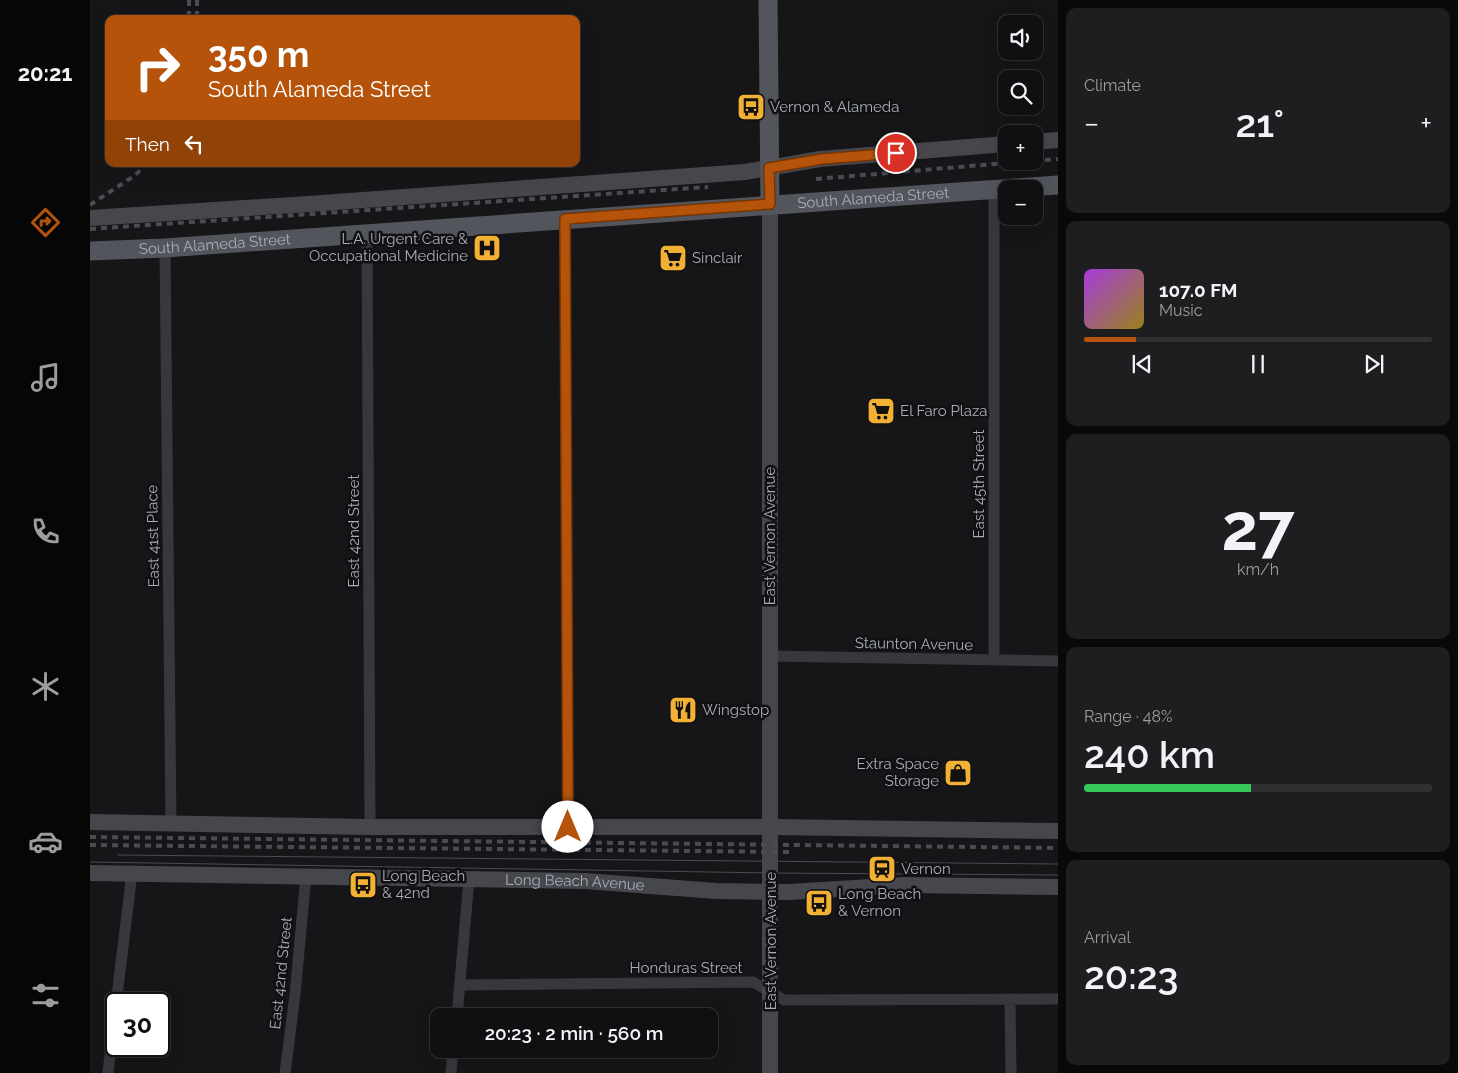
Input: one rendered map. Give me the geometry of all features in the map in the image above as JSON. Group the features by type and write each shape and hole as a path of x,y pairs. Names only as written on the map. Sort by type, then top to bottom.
{"main road":[{"name":"East Vernon Avenue","path":"768,0 770,204 770,1073"},
{"path":"1043,141 1058,140"},
{"path":"90,218 735,173 822,159 998,145"},
{"name":"South Alameda Street","path":"90,251 166,248 1058,184"},
{"path":"90,822 370,827 771,827 1058,832"},
{"name":"Long Beach Avenue","path":"90,873 585,881 708,891 790,892 904,885 1058,887"}],"street":[{"name":"East 45th Street","path":"994,189 994,660"},
{"path":"565,219 568,827"},
{"name":"East 42nd Street","path":"367,234 370,827"},
{"name":"East 41st Place","path":"166,248 171,824"},
{"name":"Staunton Avenue","path":"770,656 1058,661"},
{"path":"117,992 132,873"},
{"name":"East 42nd Street","path":"285,1073 295,995 306,875"},
{"path":"458,1008 469,878"},
{"name":"Honduras Street","path":"460,985 753,982 784,1000 1058,999"},
{"path":"1010,999 1010,1073"},
{"path":"108,1073 110,1057"},
{"path":"451,1073 452,1058"}],"tram line":[{"path":"118,855 1058,864"},
{"path":"90,862 771,873 1058,875"}],"railway":[{"path":"189,0 189,15"},
{"path":"197,0 197,15"},
{"path":"1043,160 1058,159"},
{"path":"816,179 998,164"},
{"path":"90,205 134,176 144,167"},
{"path":"90,229 708,187"},
{"path":"90,837 1058,848"},
{"path":"90,845 792,852"}],"place":[{"name":"Vernon & Alameda","path":"751,107"},
{"name":"L.A. Urgent Care & Occupational Medicine","path":"487,248"},
{"name":"Sinclair","path":"673,258"},
{"name":"El Faro Plaza","path":"881,411"},
{"name":"Wingstop","path":"683,710"},
{"name":"Extra Space Storage","path":"958,773"},
{"name":"Vernon","path":"882,869"},
{"name":"Long Beach & 42nd","path":"363,885"},
{"name":"Long Beach & Vernon","path":"819,903"}],"route":[{"path":"568,827 565,219 770,204 769,168 822,159 896,153"}]}
